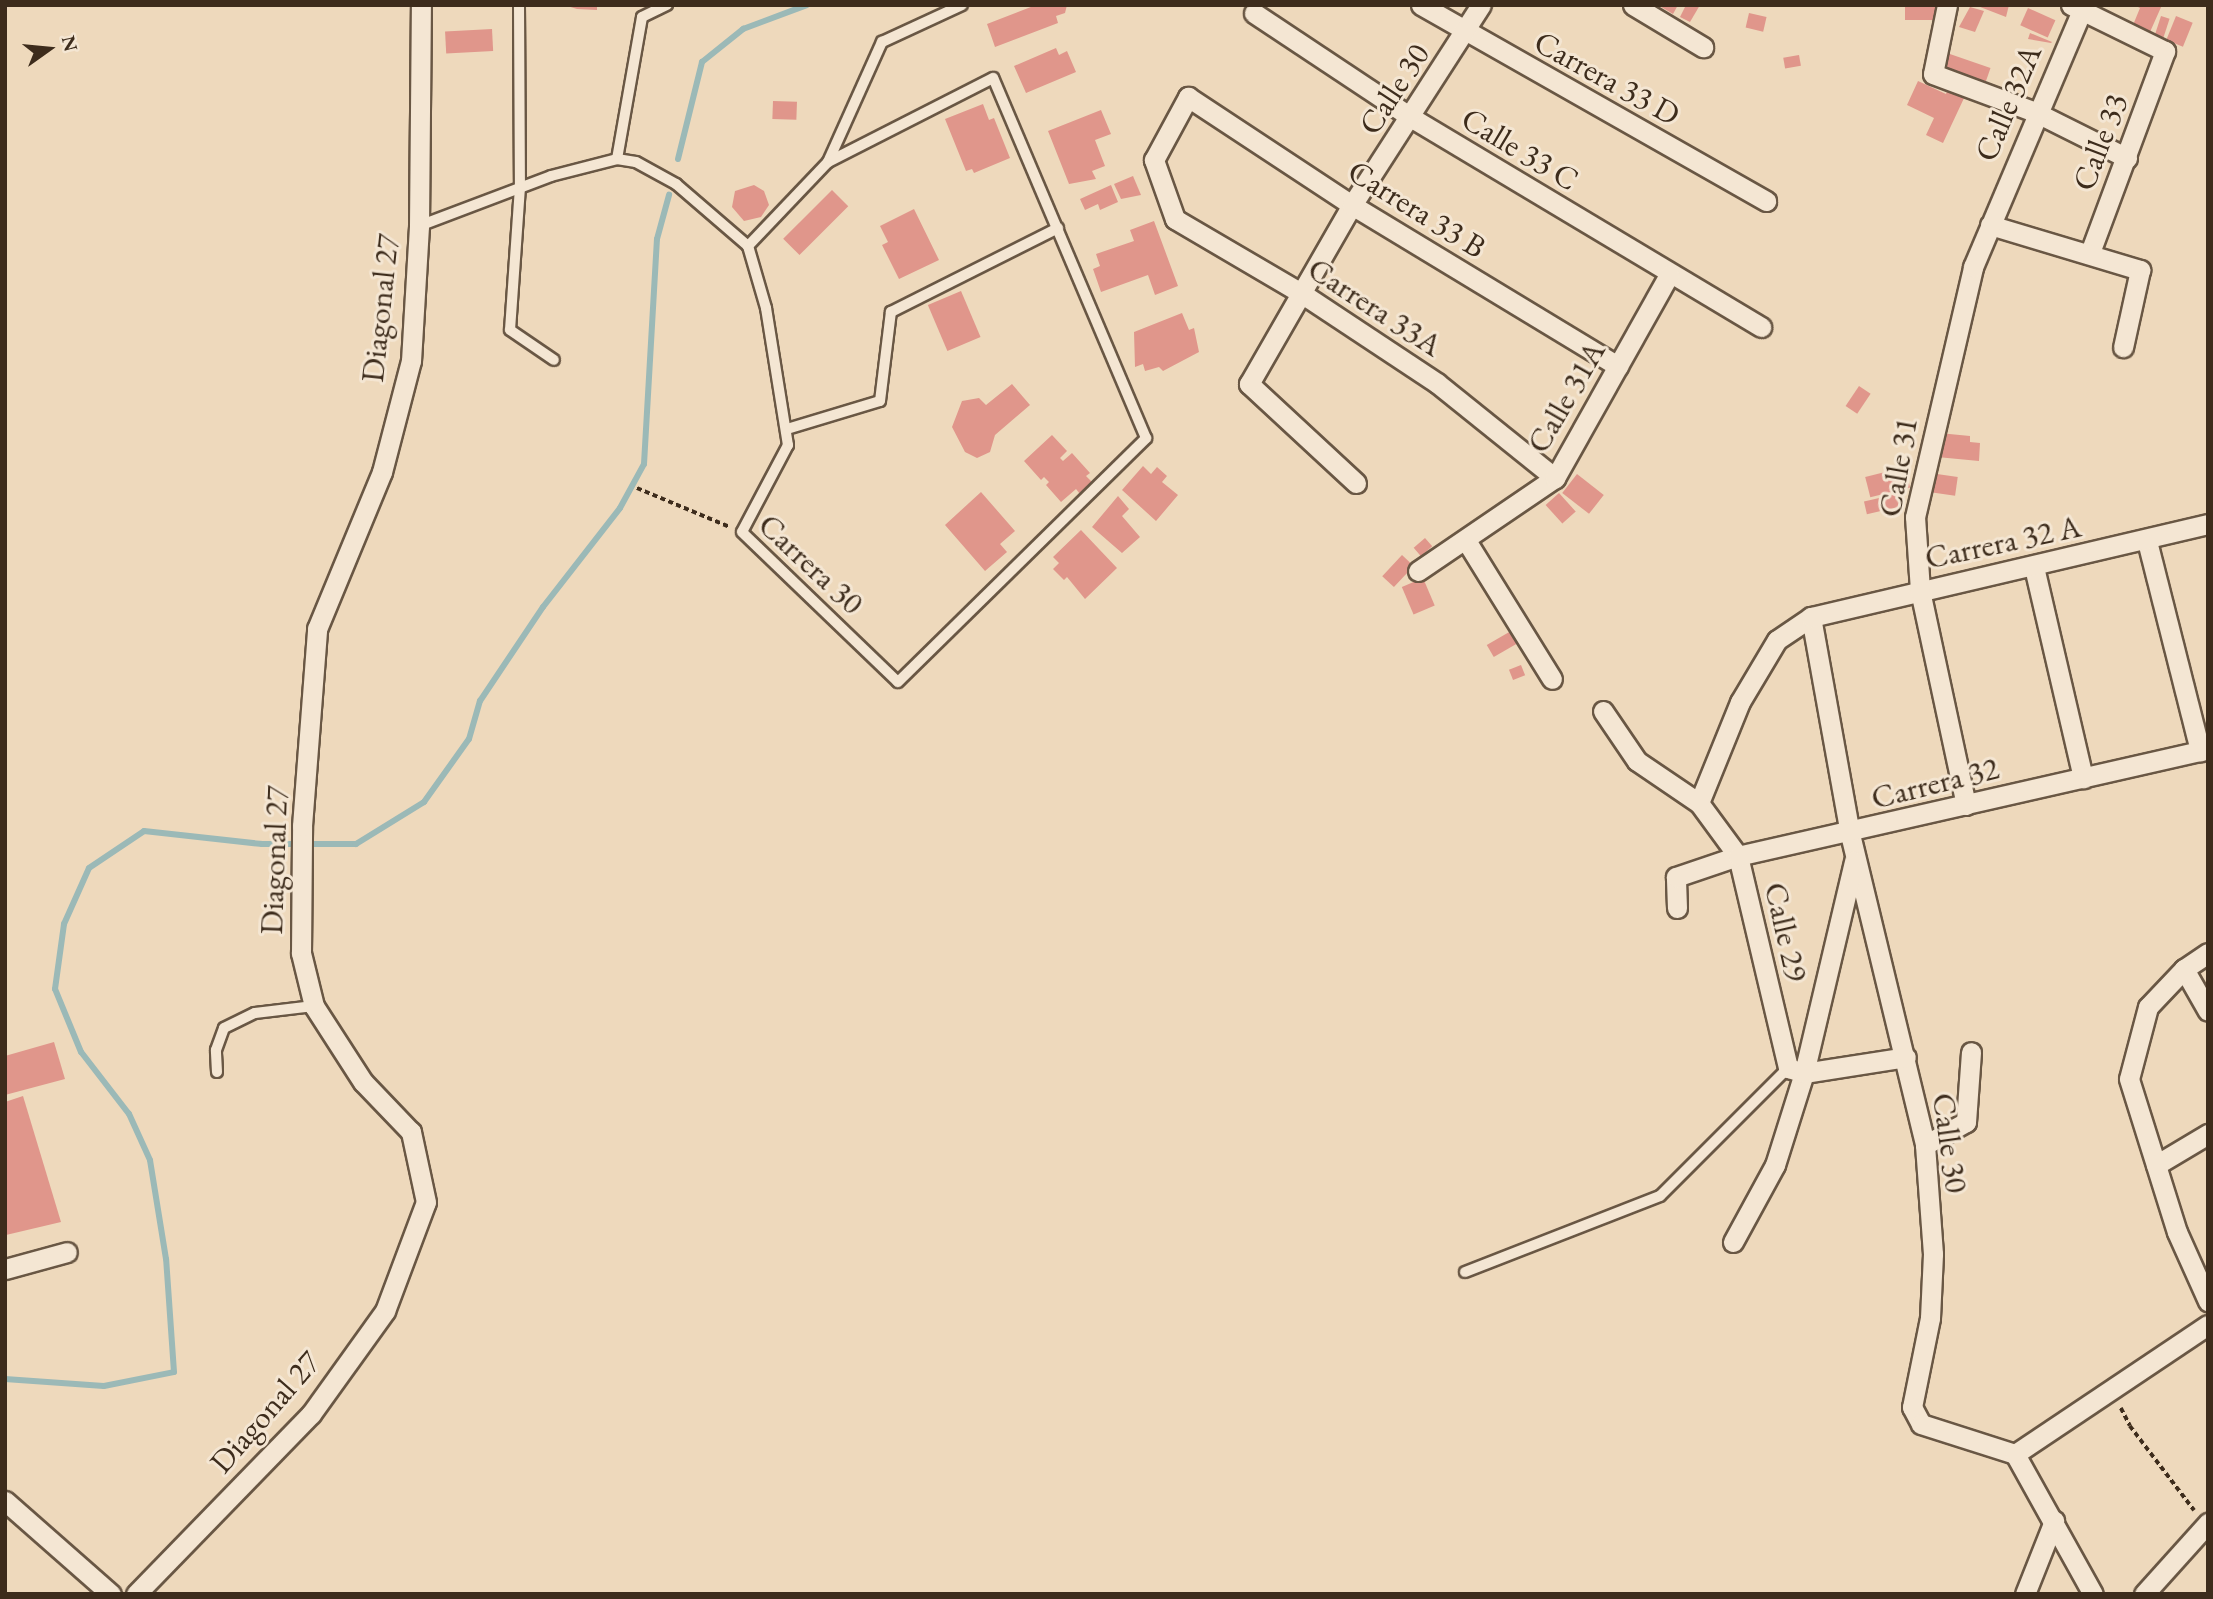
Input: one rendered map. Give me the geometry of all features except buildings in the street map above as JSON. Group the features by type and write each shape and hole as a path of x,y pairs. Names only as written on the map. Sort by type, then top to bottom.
{"street":[{"name":"Diagonal 27","path":"136,1594 311,1414 385,1311 426,1202 411,1132 363,1082 314,1006 301,953 302,826 317,629 382,472 411,361 419,226 421,5"},
{"name":"Carrera 33 D","path":"1421,5 1466,33 1766,201"},
{"name":"Calle 30","path":"1356,483 1249,384 1352,205 1412,118 1466,33 1480,5"},
{"path":"1633,5 1703,47"},
{"path":"1947,5 1933,74 2035,112 2127,158"},
{"name":"Calle 33","path":"2079,7 2165,51 2090,253"},
{"name":"Calle 32A","path":"1990,225 2079,7"},
{"name":"Calle 33 C","path":"1254,13 1412,118 1669,275 1761,327"},
{"name":"Carrera 33A","path":"1188,97 1154,160 1175,219 1301,293 1437,383 1555,478"},
{"name":"Carrera 33 B","path":"1188,97 1352,205 1618,366"},
{"path":"1990,225 2140,270 2123,348"},
{"name":"Calle 31","path":"1966,805 1920,590 1915,517 1973,267 1990,225"},
{"name":"Calle 31A","path":"1418,571 1467,542 1555,478 1669,275"},
{"name":"Carrera 32 A","path":"1811,617 1920,590 2147,541 2208,524"},
{"path":"2147,541 2204,750"},
{"path":"1467,542 1552,679"},
{"path":"2034,566 2083,778"},
{"name":"Calle 30","path":"1811,617 1850,834 1906,1057 1925,1145 1933,1254 1930,1318 1912,1407 1921,1424 2015,1454"},
{"path":"1699,803 1740,702 1777,640 1811,617"},
{"name":"Calle 29","path":"1603,711 1637,761 1699,803 1738,856 1796,1070"},
{"name":"Carrera 32","path":"1677,908 1676,877 1738,856 1850,834 2204,750"},
{"path":"1734,1242 1775,1165 1796,1070 1855,857"},
{"path":"2208,953 2184,969 2148,1007 2129,1079 2177,1232 2208,1301"},
{"path":"2184,969 2208,1011"},
{"path":"1925,1145 1966,1122 1971,1052"},
{"path":"1796,1070 1906,1057"},
{"path":"2156,1165 2208,1135"},
{"path":"5,1269 67,1252"},
{"path":"2093,1594 2015,1454 2208,1325"},
{"path":"5,1501 111,1594"},
{"path":"2025,1594 2054,1521"},
{"path":"2144,1594 2207,1524"}],"lane":[{"path":"519,5 520,187 510,330 554,360"},
{"path":"617,159 642,17 667,5"},
{"path":"748,246 828,162 882,42 962,5"},
{"path":"787,429 880,401 891,312 1058,228 993,78 828,162"},
{"path":"419,226 520,187 617,159 636,162 676,184 748,246 766,308 788,445 742,531"},
{"name":"Carrera 30","path":"742,531 898,682 1146,438 1058,228"},
{"path":"217,1072 216,1050 224,1028 255,1013 314,1006"},
{"path":"1465,1272 1660,1196 1796,1070"}],"path":[{"name":"Carrera 30","path":"637,488 742,531"},
{"path":"2113,1390 2130,1426 2207,1524"}],"waterway":[{"path":"678,159 702,62 743,29 807,5"},
{"path":"5,1379 104,1386 174,1372 166,1259 150,1160 129,1114 81,1052 55,989 64,924 89,868 144,831 262,844 356,844 424,802 469,739 480,701 543,607 620,508 644,464 657,239 669,195"}]}
